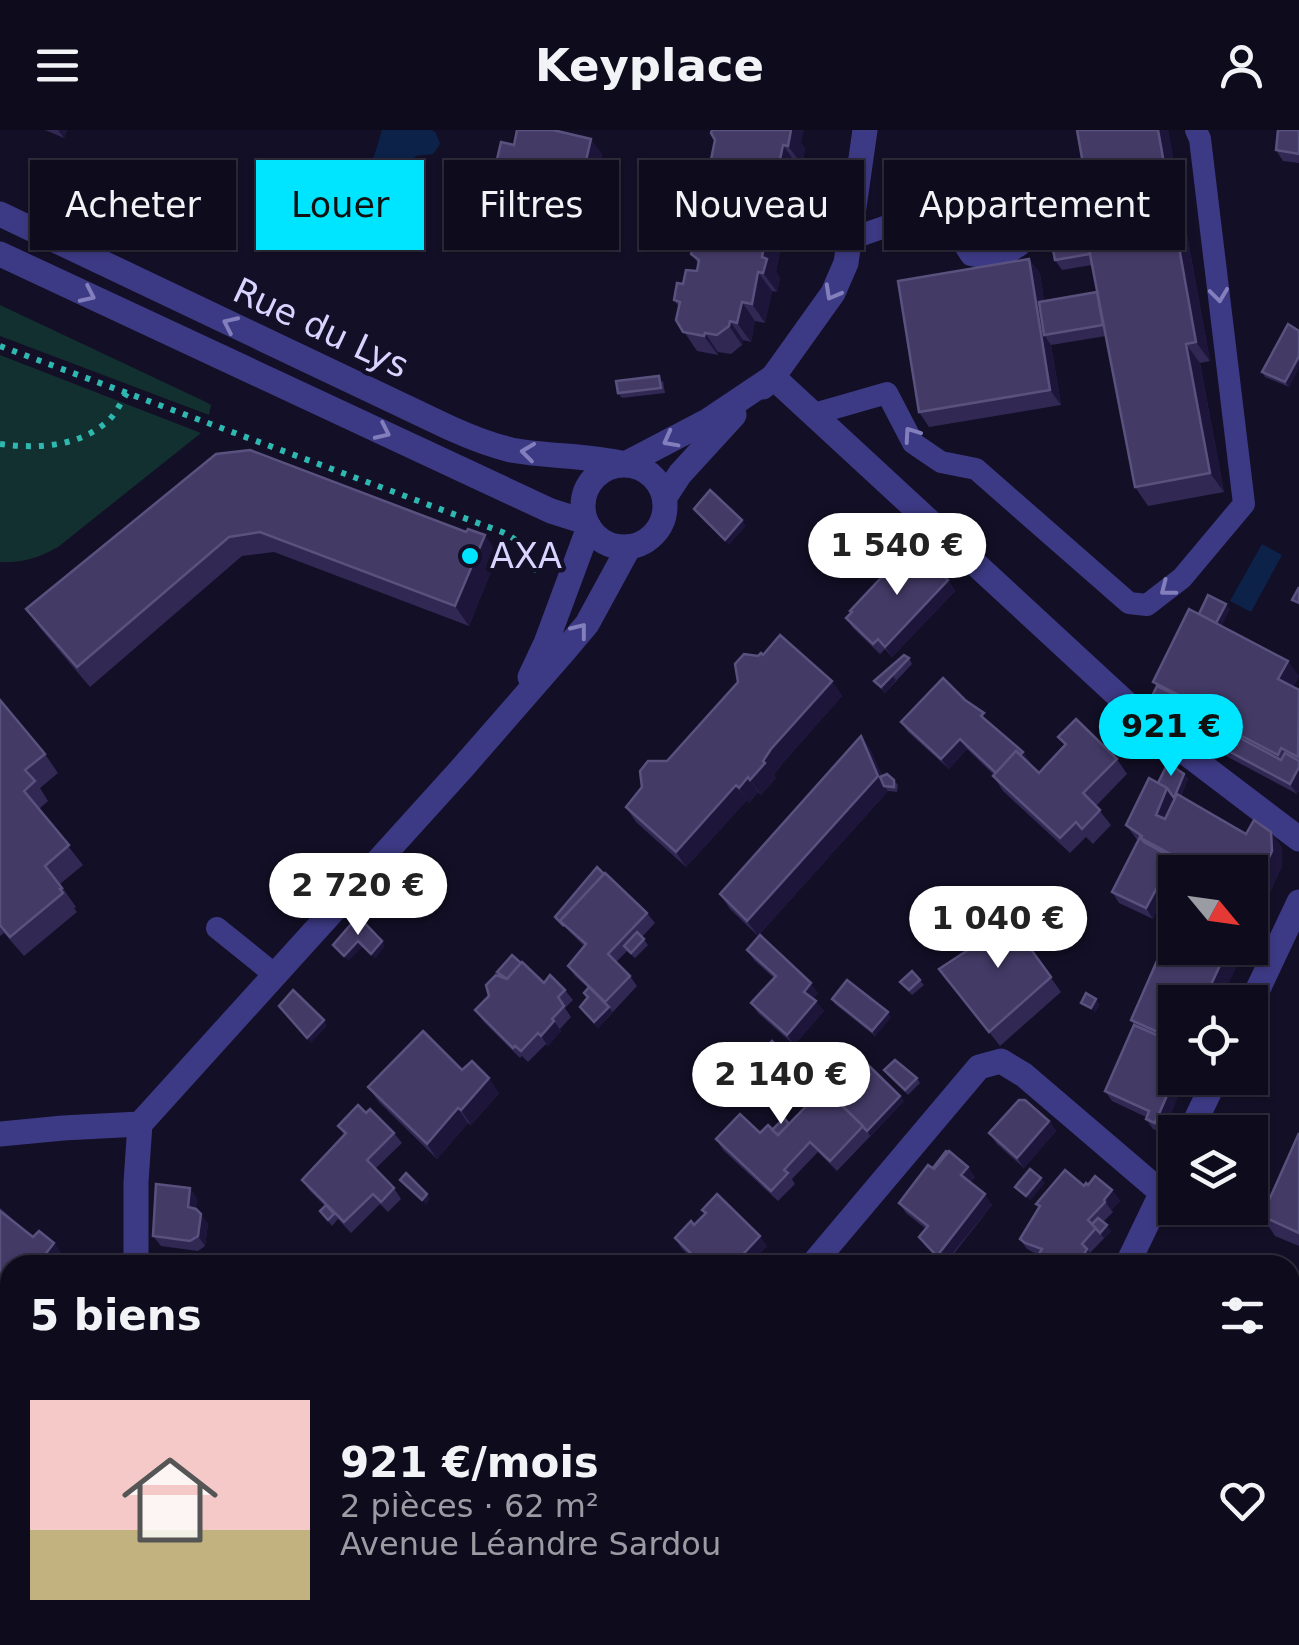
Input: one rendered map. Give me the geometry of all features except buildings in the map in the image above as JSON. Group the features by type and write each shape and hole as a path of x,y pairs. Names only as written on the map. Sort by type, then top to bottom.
{"street":[{"path":"861,160 865,130"},
{"name":"Rue du Lys","path":"0,214 471,437 515,450 625,464"},
{"path":"665,497 702,448 774,377 833,293 848,250"},
{"name":"Rue du Lys","path":"0,254 588,525"},
{"path":"774,377 1154,728 1299,838"},
{"path":"625,464 651,474 660,484 666,511 653,535 629,547 604,542 588,525 583,512 586,488 594,478 709,420 774,377"},
{"path":"518,704 559,611 588,525"},
{"path":"136,1255 140,1124 587,624 629,547"},
{"path":"1260,985 1299,902"},
{"path":"820,1255 979,1067 1001,1061 1024,1075 1158,1191"},
{"path":"0,1134 140,1124"},
{"path":"1131,1255 1158,1202"}],"lane":[{"path":"814,414 887,393 913,443 941,462 976,469 1129,603 1147,605 1182,578 1244,504 1196,130"},
{"path":"216,928 274,974"}],"path":[{"path":"0,346 510,536 527,550 546,601 559,611"},
{"path":"0,444 26,448 70,442 111,419 126,393"}],"green space":[{"path":"0,305 206,402 211,405 209,415 0,336"},
{"path":"0,355 201,433 58,547 30,559 0,562"}],"water":[{"path":"382,130 432,130 440,144 433,154 413,160 373,160"},
{"path":"1262,544 1282,555 1251,612 1230,601"}],"place":[{"name":"AXA","path":"470,556"}]}
